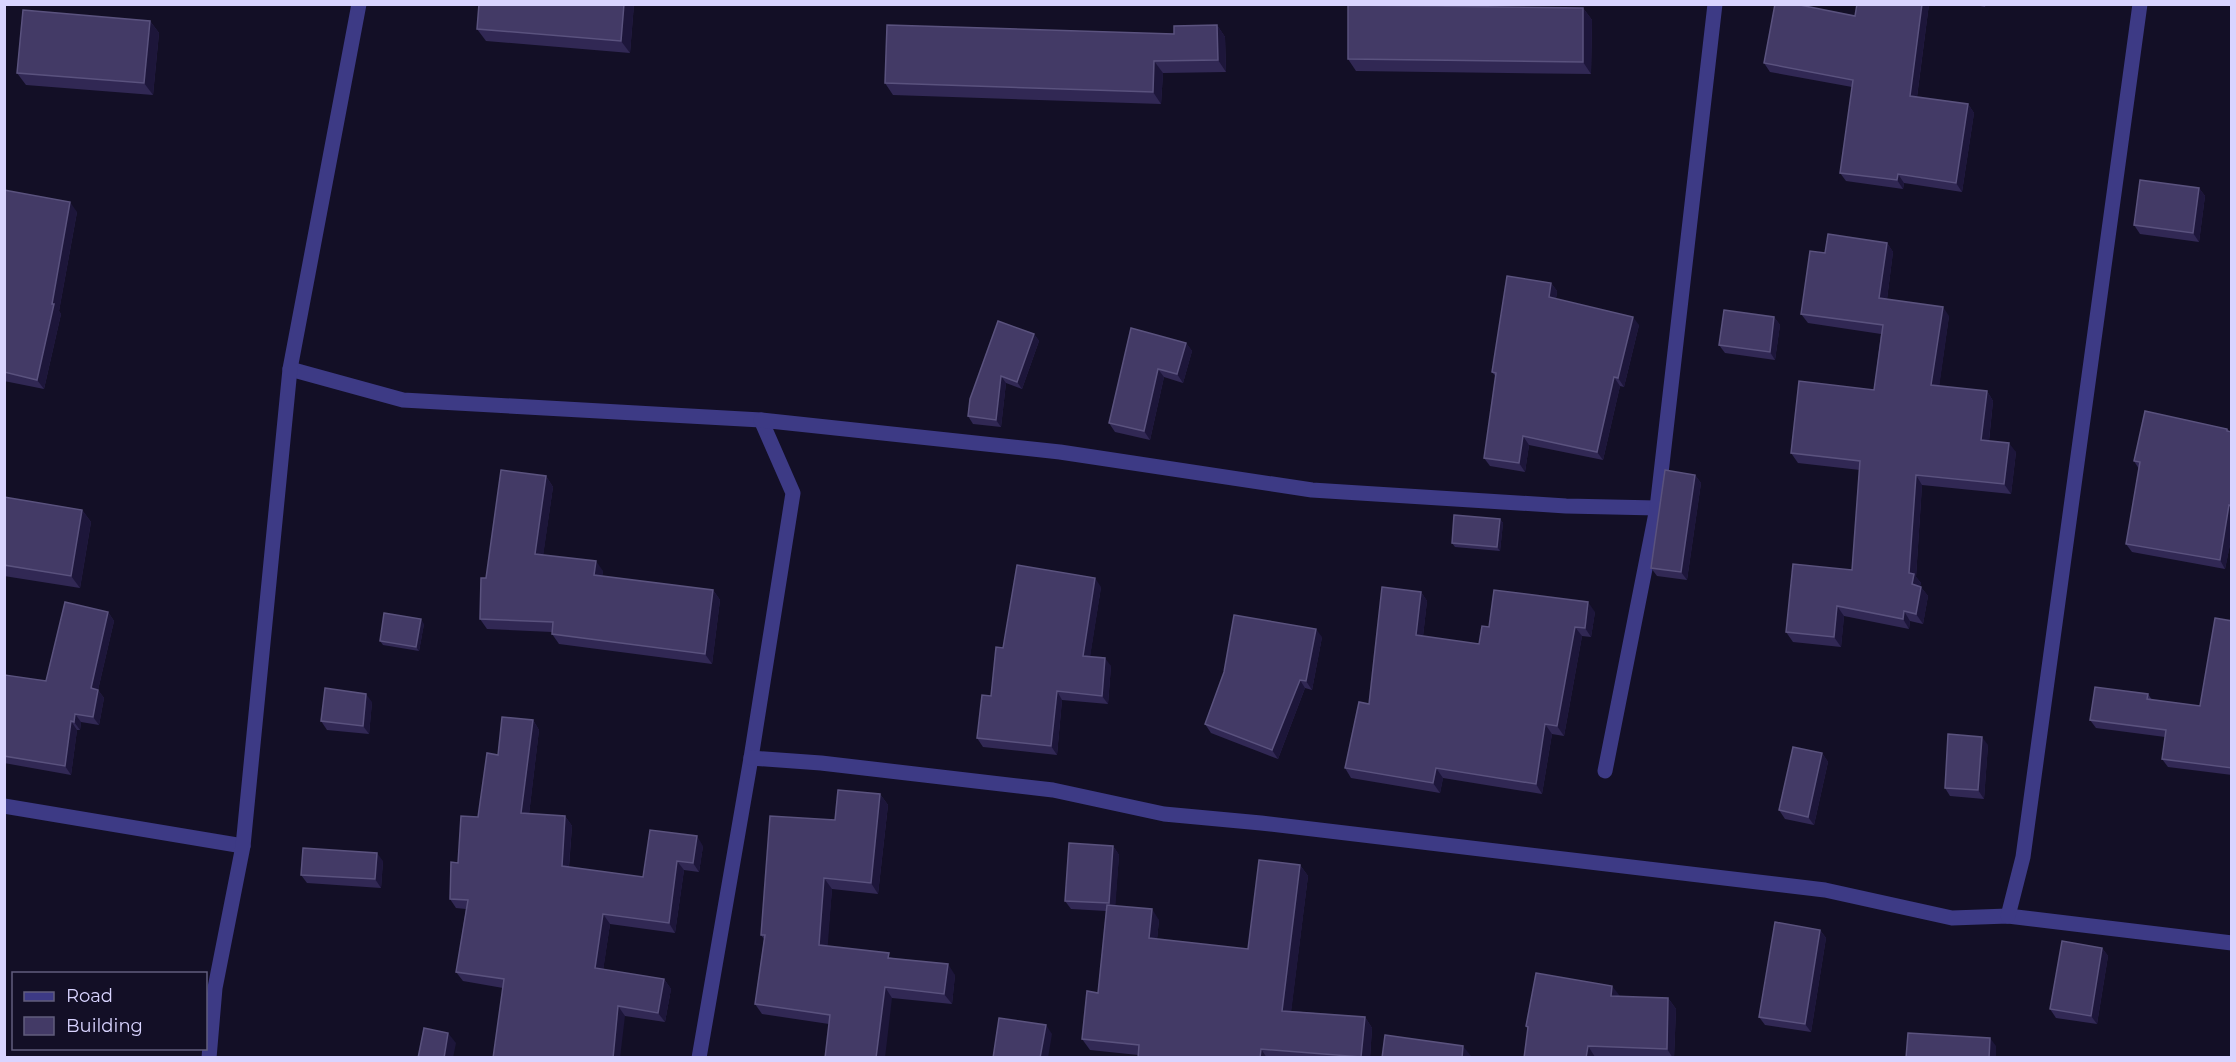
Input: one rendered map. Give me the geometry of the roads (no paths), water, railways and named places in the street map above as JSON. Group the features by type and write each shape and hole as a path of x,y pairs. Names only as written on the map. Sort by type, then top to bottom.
{"street":[{"path":"209,1058 215,988 243,846 290,369 359,4"},
{"path":"1605,771 1657,508 1715,4"},
{"path":"2008,916 2023,857 2140,4"},
{"path":"290,369 403,400 761,420 1060,452 1312,490 1554,505 1657,508"},
{"path":"699,1058 752,758 793,494 761,420"},
{"path":"752,758 821,763 1053,790 1164,814 1261,823 1825,890 1952,918 2008,916 2232,943"},
{"path":"4,806 243,846"}]}
